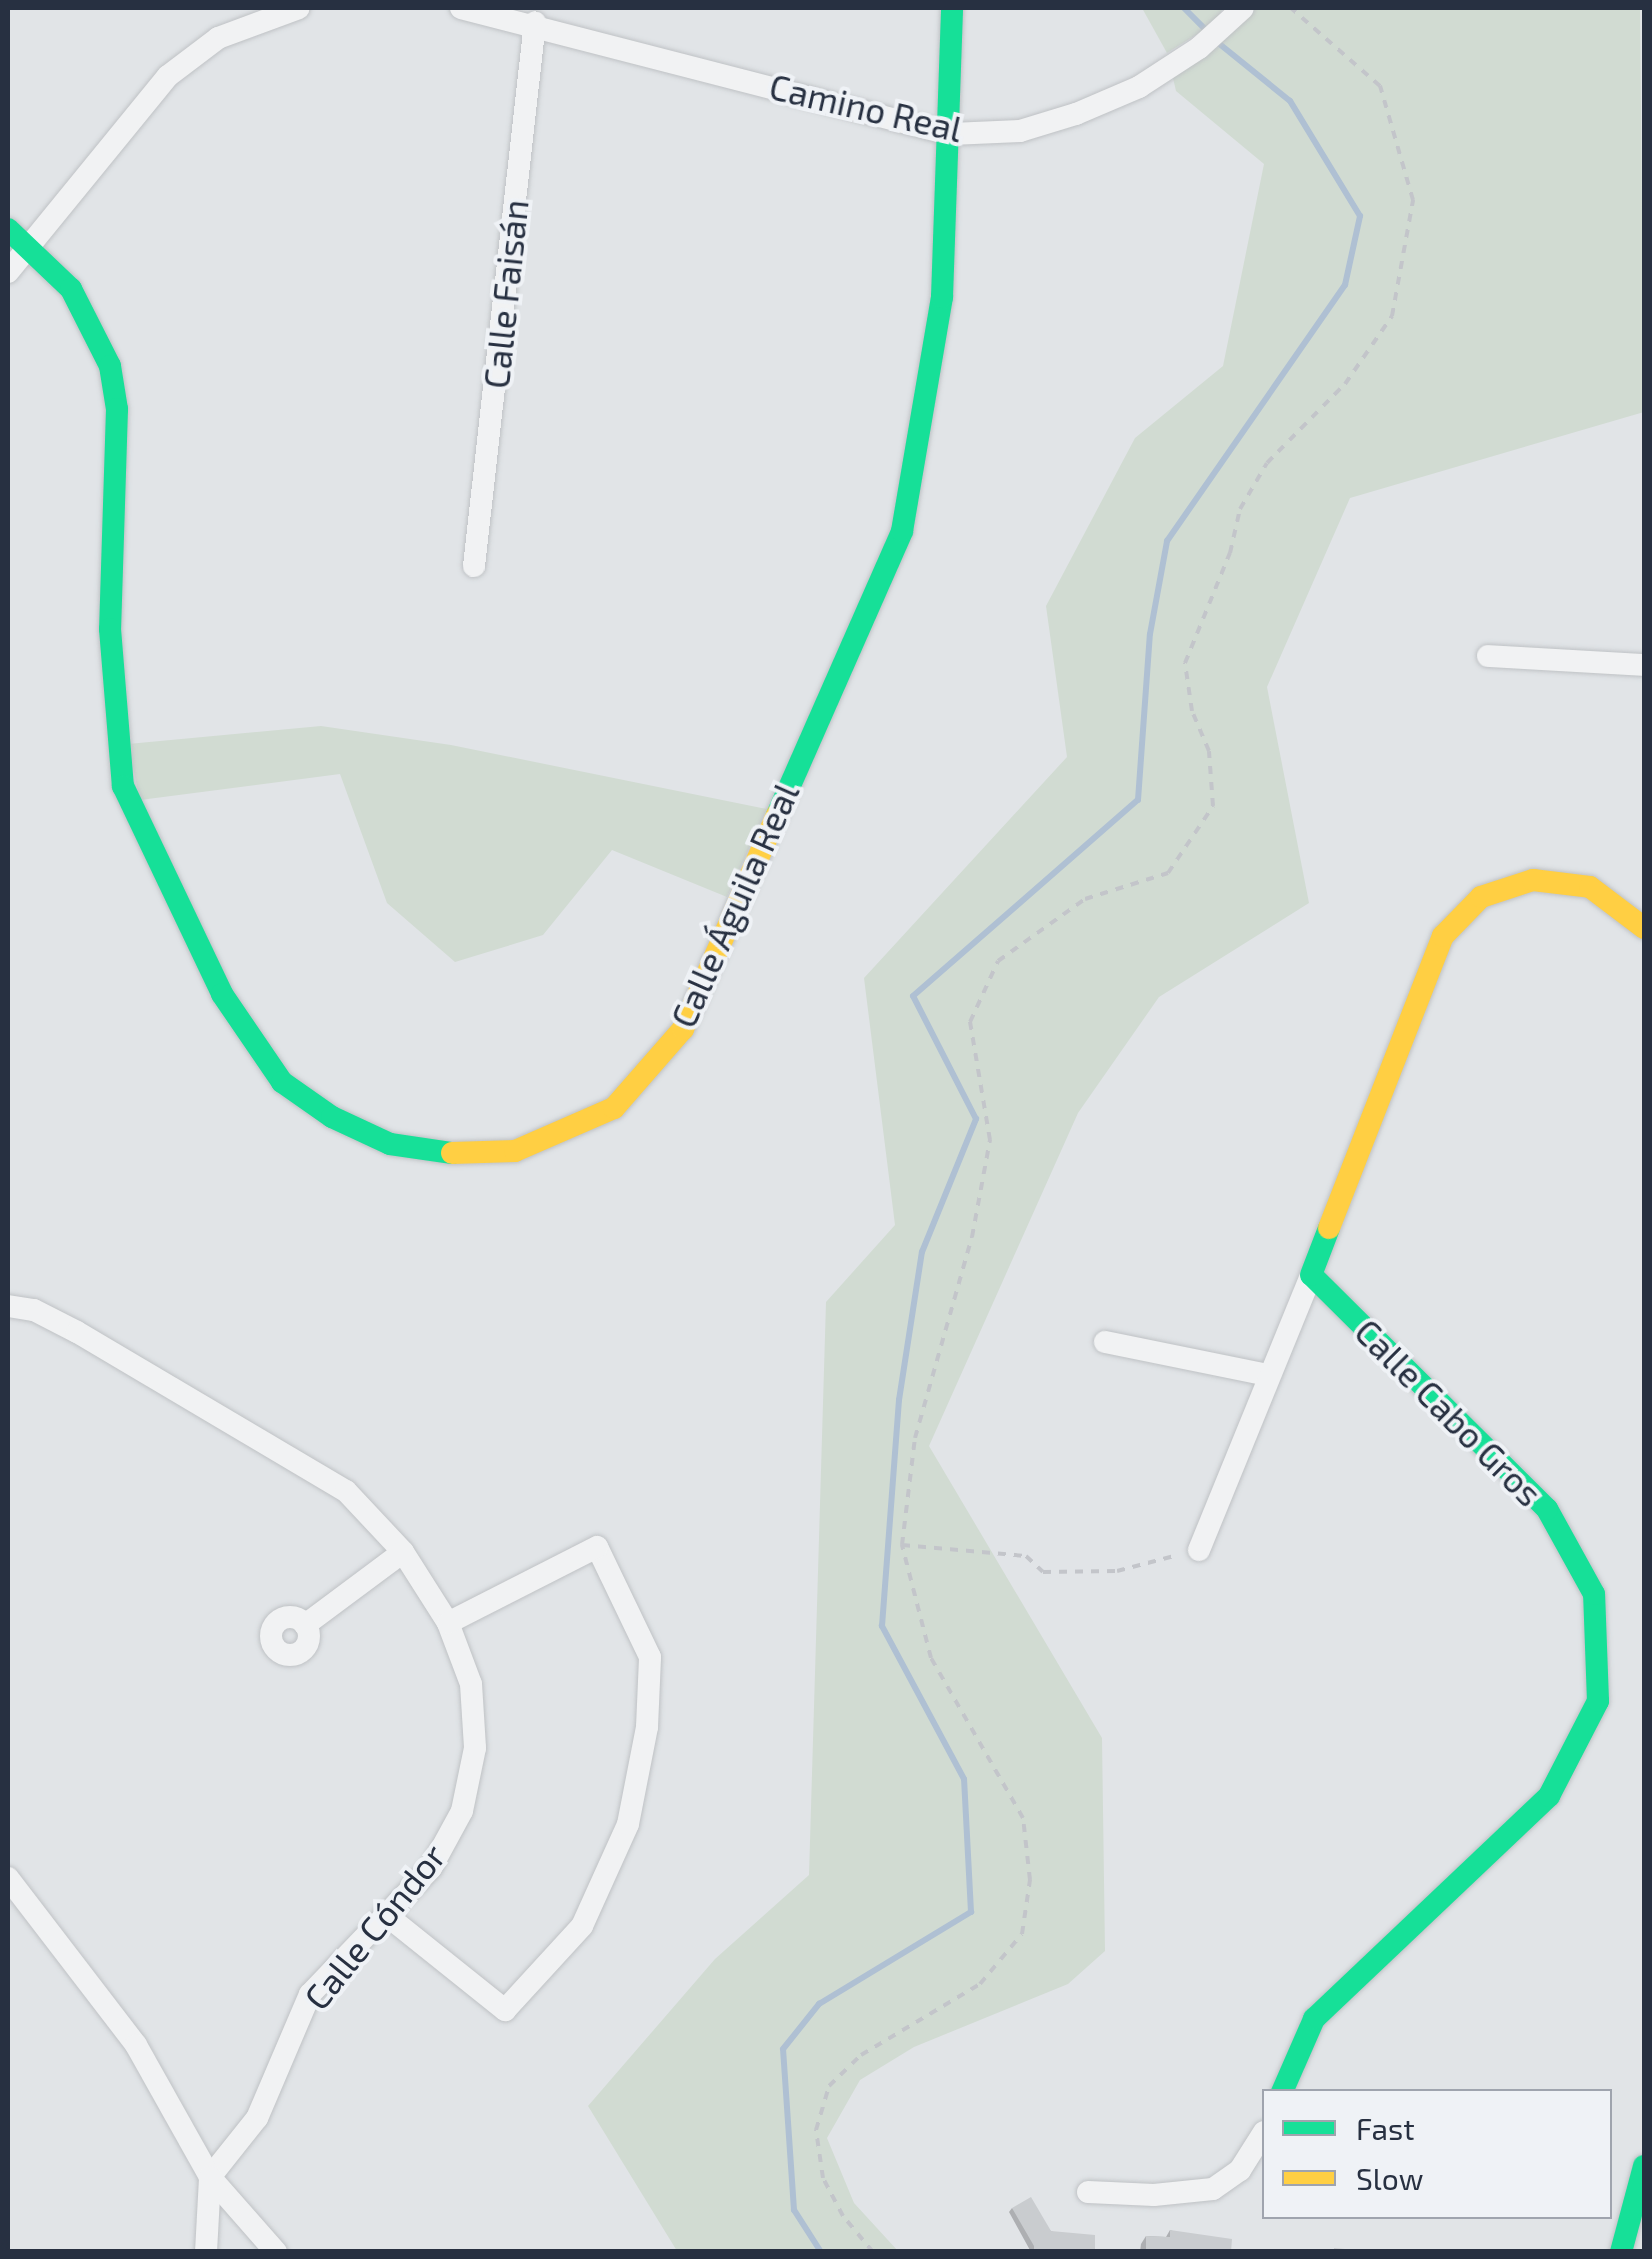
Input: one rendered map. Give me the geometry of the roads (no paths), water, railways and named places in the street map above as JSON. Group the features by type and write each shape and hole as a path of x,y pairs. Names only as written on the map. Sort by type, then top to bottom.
{"street":[{"path":"8,272 32,250 130,115 168,76 218,38 299,8"},
{"name":"Camino Real","path":"461,8 536,22 950,134 1020,131 1076,114 1140,86 1200,48 1239,14"},
{"name":"Calle Águila Real","path":"8,229 72,289 110,366 117,409 110,630 123,786 222,994 282,1082 332,1118 390,1144 453,1154 514,1151 614,1108 683,1029 902,530 942,296 952,8"},
{"name":"Calle Faisán","path":"474,566 536,22"},
{"path":"1488,656 1644,665"},
{"path":"1198,1550 1266,1375 1311,1275 1443,936 1480,897 1533,880 1590,887 1644,928"},
{"name":"Calle Cabo Gros","path":"1283,2089 1314,2019 1549,1796 1598,1701 1594,1594 1547,1509 1311,1275"},
{"name":"Calle Cóndor","path":"8,1306 34,1310 77,1332 346,1491 403,1552 448,1624 471,1684 476,1748 465,1795 431,1868 310,1994 257,2118 210,2177"},
{"path":"1105,1342 1266,1375"},
{"path":"385,1914 504,2010 582,1926 628,1824 646,1726 650,1658 598,1547 448,1624"},
{"path":"305,1625 403,1552"},
{"path":"8,1878 136,2044 210,2177 276,2252"},
{"path":"1088,2192 1154,2195 1213,2188 1240,2170 1262,2135"},
{"path":"1622,2252 1644,2166"},
{"path":"206,2252 210,2177"},
{"path":"1643,2252 1644,2240"}],"waterway":[{"path":"1184,8 1208,32"},
{"path":"821,2252 794,2210 783,2049 819,2004 971,1912 964,1779 882,1626 899,1400 922,1252 976,1119 913,996 1138,800 1150,634 1167,541 1345,285 1360,216 1290,101 1216,41"}]}
